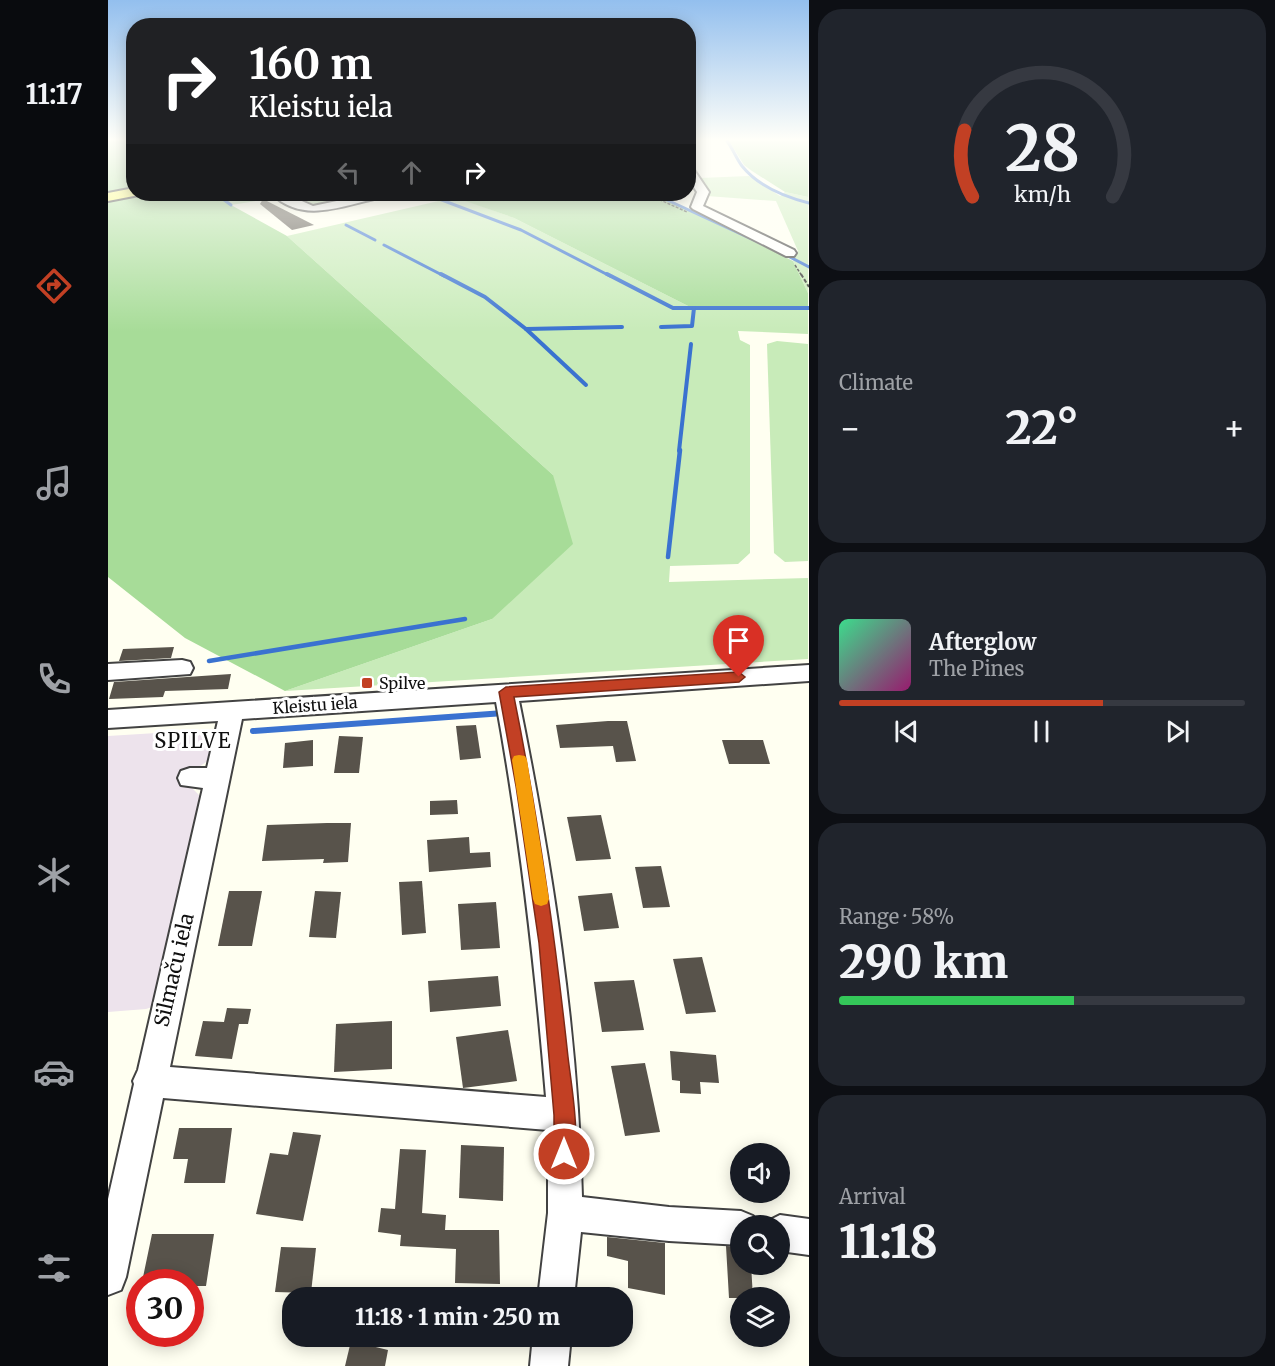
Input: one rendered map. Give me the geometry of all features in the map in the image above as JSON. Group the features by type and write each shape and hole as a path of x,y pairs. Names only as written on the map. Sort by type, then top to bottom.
{"street":[{"path":"299,205 313,209 333,205"},
{"path":"698,205 697,207 790,254"},
{"path":"108,672 182,668"},
{"name":"Kleistu iela","path":"108,719 808,673"},
{"path":"506,692 524,786 547,943 564,1115 565,1213 557,1287"},
{"name":"Silmaču iela","path":"108,1277 113,1229 149,1081 204,778 232,711"},
{"path":"149,1081 564,1115"},
{"path":"565,1213 669,1224 730,1227"},
{"path":"790,1234 808,1237"},
{"path":"549,1366 551,1347"}],"shaded area":[{"path":"205,730 214,744 209,760 193,771 188,784 200,796 152,1007 108,1012 108,736"}],"green space":[{"path":"108,205 231,205 287,236 553,475 573,544 492,619 285,691 185,638 108,577"},
{"path":"422,205 477,205 514,218 694,309 808,310 808,334 738,331 740,340 750,345 750,553 738,564 670,566 669,582 808,578 808,659 285,691 492,619 553,475 287,236"},
{"path":"476,205 680,205 793,261 808,293 808,310 694,309 514,218"},
{"path":"778,205 808,205 808,293 793,261 798,251"},
{"path":"777,341 808,344 808,561 785,562 774,553 767,344"}],"building":[{"path":"261,205 274,205 314,225 292,230"},
{"path":"174,647 171,658 119,661 123,649"},
{"path":"231,674 228,689 165,691 163,697 109,699 114,682"},
{"path":"627,721 636,761 616,762 613,746 560,748 556,725"},
{"path":"476,725 481,758 460,760 456,726"},
{"path":"339,736 363,737 359,773 334,773"},
{"path":"313,740 313,766 283,768 285,743"},
{"path":"722,740 763,740 770,764 729,764"},
{"path":"457,800 458,814 430,815 430,801"},
{"path":"601,815 611,859 576,861 567,817"},
{"path":"351,823 348,862 323,863 324,859 262,861 267,825"},
{"path":"469,837 470,853 490,852 491,867 429,872 427,840"},
{"path":"661,866 670,907 643,908 635,867"},
{"path":"422,881 426,933 402,935 399,882"},
{"path":"229,891 262,891 252,946 218,946"},
{"path":"315,891 341,892 336,938 309,937"},
{"path":"612,893 619,928 584,931 578,896"},
{"path":"496,902 500,948 461,950 458,904"},
{"path":"702,957 716,1012 686,1014 673,959"},
{"path":"498,976 501,1006 430,1012 428,981"},
{"path":"634,980 644,1030 602,1032 594,982"},
{"path":"227,1008 251,1009 248,1024 239,1024 232,1059 195,1056 203,1021 224,1022"},
{"path":"392,1021 392,1069 334,1072 336,1024"},
{"path":"508,1030 517,1081 463,1088 456,1037"},
{"path":"670,1051 716,1055 719,1083 700,1082 701,1094 680,1093 680,1081 672,1080"},
{"path":"645,1063 660,1132 625,1136 611,1066"},
{"path":"179,1128 232,1128 225,1183 184,1183 188,1159 173,1159"},
{"path":"293,1132 321,1135 303,1221 256,1214 270,1153 288,1155"},
{"path":"461,1145 504,1147 503,1201 459,1198"},
{"path":"400,1149 426,1150 422,1213 446,1215 445,1230 499,1230 500,1284 455,1283 456,1249 400,1246 401,1235 378,1232 381,1208 395,1209"},
{"path":"152,1234 214,1234 206,1286 204,1286 204,1269 145,1269"},
{"path":"607,1237 665,1243 665,1295 628,1287 628,1261 607,1256"},
{"path":"726,1246 730,1246 730,1275 752,1275 752,1287 730,1287 729,1298"},
{"path":"281,1247 316,1248 312,1287 282,1287 282,1292 275,1292"},
{"path":"350,1347 376,1347 388,1350 385,1366 345,1366"}],"waterway":[{"path":"454,205 521,230 610,276"},
{"path":"677,205 767,246"},
{"path":"346,225 375,240"},
{"path":"384,245 444,276"},
{"path":"784,254 809,267"},
{"path":"441,274 485,297 526,329"},
{"path":"607,274 673,308 694,308"},
{"path":"661,327 692,326 694,308"},
{"path":"694,308 809,308"},
{"path":"526,329 622,327"},
{"path":"526,329 586,385"},
{"path":"679,451 691,344"},
{"path":"668,557 680,450"},
{"path":"209,661 465,619"},
{"path":"253,731 504,713"}],"slow traffic":[{"path":"519,760 541,899"}],"place":[{"name":"Spilve","path":"367,683"}],"district":[{"name":"SPILVE","path":"193,741"}],"route":[{"path":"564,1154 564,1115 547,943 524,786 506,692 739,677"}]}
